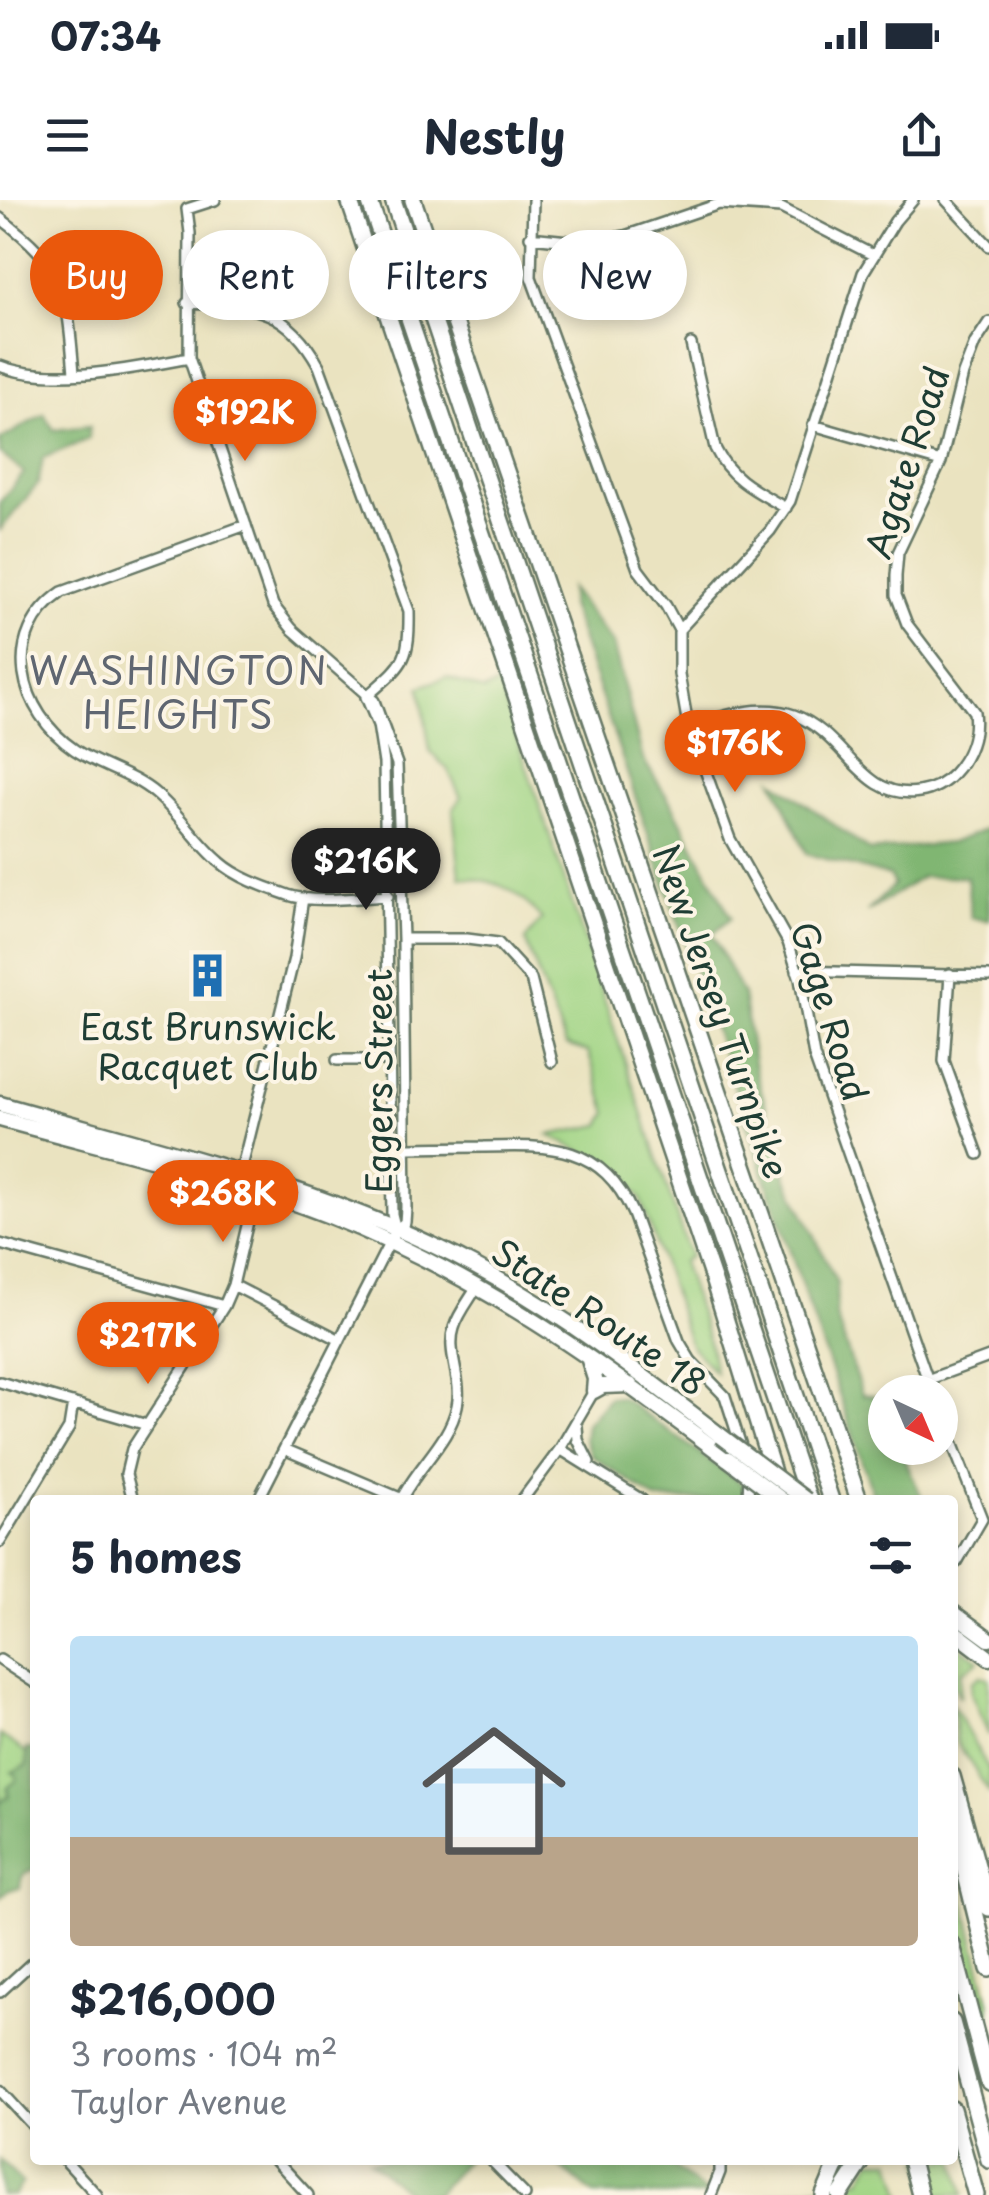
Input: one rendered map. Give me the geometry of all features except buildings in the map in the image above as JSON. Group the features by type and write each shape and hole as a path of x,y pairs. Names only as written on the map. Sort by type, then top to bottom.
{"highway":[{"path":"349,200 714,1282 779,1495"},
{"name":"New Jersey Turnpike","path":"370,200 805,1495"},
{"name":"New Jersey Turnpike","path":"393,200 829,1495"},
{"name":"New Jersey Turnpike","path":"414,200 857,1495"},
{"name":"State Route 18","path":"0,1104 238,1178 474,1266 548,1308 612,1352 800,1495"},
{"name":"State Route 18","path":"0,1119 238,1178 271,1194 393,1236 538,1322 630,1385 775,1495"},
{"path":"238,1178 250,1213"},
{"path":"250,1213 258,1200 271,1194"},
{"path":"588,1356 594,1391 604,1386 630,1385"},
{"path":"958,1616 989,1639"},
{"path":"958,1635 989,1658"},
{"path":"958,1797 989,1908"},
{"path":"958,1842 989,1969"},
{"path":"958,1967 989,2083"},
{"path":"958,2044 989,2160"},
{"path":"958,2130 976,2195"},
{"path":"824,2195 837,2165"},
{"path":"840,2195 861,2165"},
{"path":"911,2165 920,2195"}],"street":[{"path":"177,200 187,209 215,200"},
{"path":"533,200 531,277 638,569 679,630 770,531 786,508 863,274 913,200"},
{"path":"946,200 989,246"},
{"path":"530,238 588,243 625,236 719,204 781,208 873,255"},
{"name":"Eggers Street","path":"187,209 190,230"},
{"path":"0,218 34,243 58,277 68,310 74,373"},
{"name":"Eggers Street","path":"188,320 189,358 273,605 292,629 374,701 398,764 404,939 405,1222 393,1236"},
{"path":"280,320 304,339 318,366 409,611 410,642 404,663 366,697"},
{"name":"Agate Road","path":"689,726 728,715 772,711 793,715 826,733 865,776 891,791 907,794 927,790 952,776 971,744 976,724 974,712 907,624 896,595 898,553 941,462 963,374 975,343 989,322"},
{"path":"690,344 721,462 741,483 786,508"},
{"path":"2,370 74,373 130,369 189,358"},
{"path":"812,424 941,462"},
{"path":"246,526 62,592 27,629 22,643 22,673 39,710 61,738 76,751 156,794 234,873 303,898 401,896"},
{"name":"Gage Road","path":"679,630 679,674 689,726 730,838 788,942 814,1056 925,1375"},
{"name":"Eggers Street","path":"366,697 382,741 393,1236"},
{"path":"384,806 400,807"},
{"path":"238,1178 294,958 303,898"},
{"path":"404,939 498,943 530,979 552,1062"},
{"path":"797,971 989,976"},
{"path":"950,974 944,1061 978,1154"},
{"path":"336,1060 402,1060"},
{"path":"391,1148 552,1148 583,1156 608,1174 634,1214 685,1352 724,1396 731,1410 751,1482 749,1495"},
{"path":"132,1495 126,1474 132,1449 224,1306 233,1285 250,1213"},
{"path":"261,1495 393,1236"},
{"path":"0,1244 224,1306"},
{"path":"233,1285 340,1340"},
{"path":"404,1495 450,1425 458,1406 454,1328 477,1286"},
{"path":"940,1375 989,1357"},
{"path":"0,1382 147,1425"},
{"path":"526,1495 560,1449 594,1391"},
{"path":"0,1542 69,1428 73,1403"},
{"path":"579,1418 578,1440 593,1468"},
{"path":"284,1449 392,1495"},
{"path":"560,1449 636,1495"},
{"path":"958,1456 985,1521 958,1561"},
{"path":"0,1660 30,1680"},
{"path":"0,1992 30,1965"},
{"path":"0,2090 30,2123"},
{"path":"70,2165 97,2195"},
{"path":"281,2165 308,2195"},
{"path":"497,2165 525,2195"},
{"path":"711,2195 720,2165"}],"green space":[{"path":"44,414 54,430 90,426 88,439 43,458 38,484 0,530 0,502 24,473 0,453 0,440"},
{"path":"570,588 613,644 643,759 674,808 731,918 712,934 743,995 755,1069 787,1179 837,1283 836,1316 862,1395 868,1396 868,1465 908,1465 921,1495 873,1495 570,605"},
{"path":"446,677 483,691 499,684 690,1256 682,1262 715,1372 690,1345 641,1199 610,1166 549,1135 601,1125 608,1113 588,1052 566,1045 525,940 542,919 506,888 460,877 453,810 461,798 448,770 430,751 420,687"},
{"path":"773,780 870,851 951,843 989,828 989,920 971,918 967,877 922,877 867,912 894,885 890,876 807,854"},
{"path":"609,1397 621,1397 747,1487 744,1495 650,1495 591,1455 584,1439 586,1424"},
{"path":"958,1645 979,1660 961,1673 960,1698"},
{"path":"980,1676 989,1678 989,1736 971,1693 972,1682"},
{"path":"958,1715 989,1770 989,1792 958,1744"},
{"path":"0,1735 30,1755 30,1765 0,1803"},
{"path":"30,1749 30,1871 23,1875 20,1888 8,1890 0,1898 0,1803 9,1796 7,1788 16,1781 12,1772 27,1765"},
{"path":"958,1875 989,2003 989,2038 958,1923"},
{"path":"0,2160 22,2183 14,2195 0,2195"},
{"path":"375,2165 462,2165 435,2195 410,2195"},
{"path":"557,2165 670,2165 709,2195 595,2195"},
{"path":"869,2165 893,2165 902,2195 768,2195 861,2179"},
{"path":"922,2165 956,2165 964,2195 931,2195"}],"place":[{"name":"East Brunswick Racquet Club","path":"208,975"}],"district":[{"name":"WASHINGTON HEIGHTS","path":"179,691"}]}
